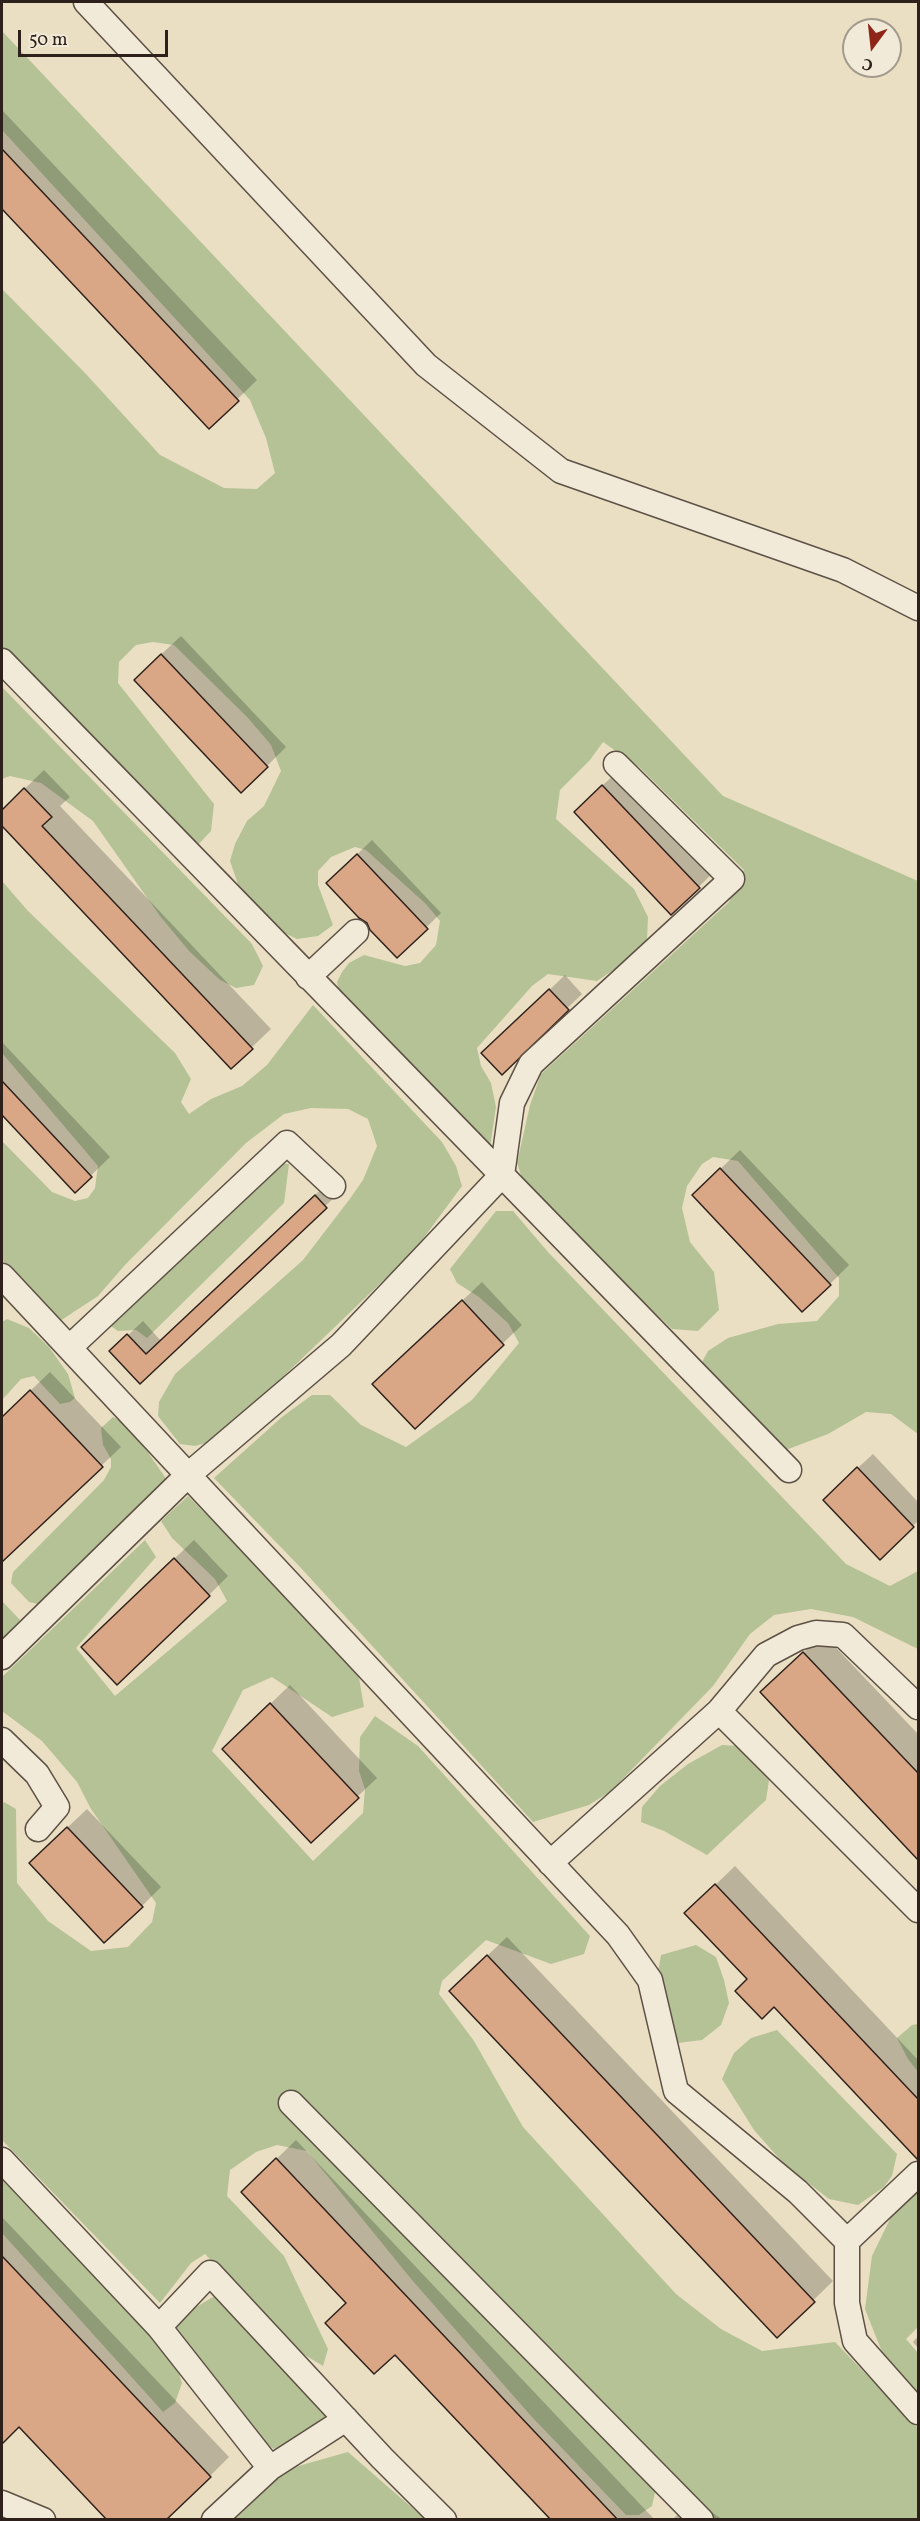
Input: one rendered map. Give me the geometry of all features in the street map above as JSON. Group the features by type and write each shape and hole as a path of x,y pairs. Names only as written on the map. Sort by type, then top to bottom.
{"lane":[{"path":"86,2 426,365 561,471 843,570 918,608"},
{"path":"2,661 789,1470"},
{"path":"2,1657 187,1476 341,1346 502,1175 512,1103 531,1064 732,879 616,764"},
{"path":"308,977 356,932"},
{"path":"70,1347 287,1143 333,1186"},
{"path":"2,1276 618,1935 650,1980 676,2091 798,2192 847,2241 847,2303 855,2342 918,2412"},
{"path":"550,1863 719,1711 766,1656 798,1638 816,1633 843,1635 918,1707"},
{"path":"719,1711 918,1910"},
{"path":"2,1740 38,1774 57,1807 38,1829"},
{"path":"291,2103 701,2520"},
{"path":"2,2160 159,2327 270,2469"},
{"path":"847,2241 918,2174"},
{"path":"159,2327 210,2273 444,2520"},
{"path":"214,2520 270,2469 346,2419"},
{"path":"2,2503 43,2520"}],"green space":[{"path":"2,31 723,796 918,881 918,1434 891,1414 866,1412 828,1434 783,1451 702,1362 708,1351 728,1338 778,1324 817,1321 839,1296 839,1278 738,1161 713,1157 702,1164 687,1186 682,1208 690,1242 714,1272 719,1310 698,1331 672,1329 525,1187 517,1163 530,1105 541,1074 729,902 744,870 639,767 603,742 590,760 560,790 556,819 634,889 648,917 647,940 634,956 597,981 548,974 532,986 477,1048 481,1066 491,1083 496,1107 489,1154 339,995 337,982 342,972 349,963 364,955 405,966 420,963 436,945 440,921 426,904 366,850 355,847 331,857 318,871 318,885 333,925 318,936 297,939 280,931 238,884 230,861 235,844 247,821 264,806 281,771 271,745 248,718 174,645 153,642 136,645 119,662 118,683 214,804 211,831 195,848 2,648 2,289 86,374 160,455 224,488 257,489 275,473 266,438 250,400 2,130"},
{"path":"2,687 252,944 263,966 254,985 236,988 220,980 189,951 160,916 93,821 41,783 10,776 2,779"},
{"path":"2,881 28,911 175,1053 191,1079 181,1102 189,1114 211,1099 242,1086 267,1065 313,1005 442,1142 456,1166 462,1186 414,1251 217,1440 195,1446 180,1444 158,1416 159,1402 175,1374 303,1260 349,1200 363,1180 377,1146 368,1119 348,1109 311,1108 284,1114 246,1143 125,1265 98,1296 60,1321 2,1260 2,1141 52,1192 75,1201 88,1198 95,1188 98,1166 2,1053"},
{"path":"273,1164 289,1164 284,1203 147,1338 136,1330 118,1331 111,1326 112,1316"},
{"path":"496,1211 513,1211 548,1252 846,1564 890,1586 918,1571 918,1649 853,1617 811,1609 774,1615 750,1634 713,1686 611,1791 589,1805 533,1822 301,1568 214,1478 282,1417 312,1395 330,1395 361,1425 406,1447 472,1400 519,1343 508,1323 479,1297 457,1283 450,1269"},
{"path":"7,1319 29,1328 49,1347 68,1374 75,1398 70,1402 60,1404 34,1376 21,1379 2,1400 2,1322"},
{"path":"113,1417 129,1425 167,1480 47,1599 38,1604 29,1602 11,1583 13,1572 104,1480 111,1467 111,1459 103,1445 101,1428"},
{"path":"188,1496 318,1627 359,1678 364,1707 332,1717 272,1677 243,1690 212,1751 313,1861 363,1813 365,1789 359,1771 360,1737 375,1716 418,1746 590,1936 584,1954 551,1964 486,1940 442,1981 439,1994 474,2041 523,2127 676,2294 721,2329 762,2351 835,2342 918,2428 918,2519 712,2519 656,2488 652,2506 639,2515 626,2515 531,2416 412,2280 307,2151 277,2145 256,2152 230,2170 227,2196 284,2256 328,2349 323,2366 298,2351 205,2254 191,2263 160,2303 2,2140 2,1804 4,1802 16,1809 17,1883 48,1921 91,1951 128,1947 152,1922 156,1903 91,1809 77,1782 42,1741 2,1711 2,1677 145,1540 156,1557 76,1648 115,1696 227,1601 215,1579 172,1538 161,1521"},
{"path":"2,1601 20,1620 2,1641"},
{"path":"722,1745 739,1746 769,1780 766,1800 707,1855 664,1831 641,1822 642,1807 660,1786 688,1764"},
{"path":"696,1945 716,1957 729,2003 721,2025 702,2040 678,2043 671,2035 657,1978 661,1955"},
{"path":"918,2024 918,2072 897,2038 912,2025"},
{"path":"777,2030 897,2154 892,2176 884,2187 858,2205 829,2199 784,2164 754,2130 722,2079 734,2053 751,2038"},
{"path":"2,2177 175,2362 182,2383 175,2403 163,2412 2,2233"},
{"path":"918,2190 918,2327 906,2339 918,2353 918,2394 884,2357 865,2309 872,2256 892,2215"},
{"path":"218,2294 334,2416 294,2443 274,2449 256,2439 175,2333 176,2319"},
{"path":"348,2452 425,2519 234,2520 288,2469"}],"building":[{"path":"2,149 239,401 209,429 2,209"},
{"path":"161,654 268,767 241,793 134,680"},
{"path":"602,785 700,888 671,915 574,812"},
{"path":"24,788 52,817 42,826 253,1049 231,1069 2,826 2,810"},
{"path":"357,854 428,929 397,958 370,930 367,923 359,918 326,883"},
{"path":"549,989 569,1010 502,1075 481,1053"},
{"path":"2,1081 92,1177 75,1193 2,1115"},
{"path":"720,1168 831,1285 802,1312 692,1195"},
{"path":"315,1195 327,1208 140,1384 109,1351 127,1334 146,1354"},
{"path":"462,1300 504,1345 415,1429 372,1384"},
{"path":"30,1390 103,1467 2,1562 2,1417"},
{"path":"857,1467 914,1527 880,1560 823,1500"},
{"path":"174,1558 210,1596 117,1685 81,1647"},
{"path":"803,1652 918,1773 918,1860 760,1692"},
{"path":"270,1703 359,1798 311,1843 222,1749"},
{"path":"67,1827 143,1907 104,1943 29,1863"},
{"path":"715,1884 918,2099 918,2160 774,2007 762,2019 735,1991 747,1979 684,1913"},
{"path":"487,1955 815,2302 777,2338 449,1991"},
{"path":"276,2158 618,2520 551,2520 395,2355 374,2374 325,2323 346,2303 241,2192"},
{"path":"2,2256 211,2477 166,2520 107,2520 19,2427 2,2444"}]}
